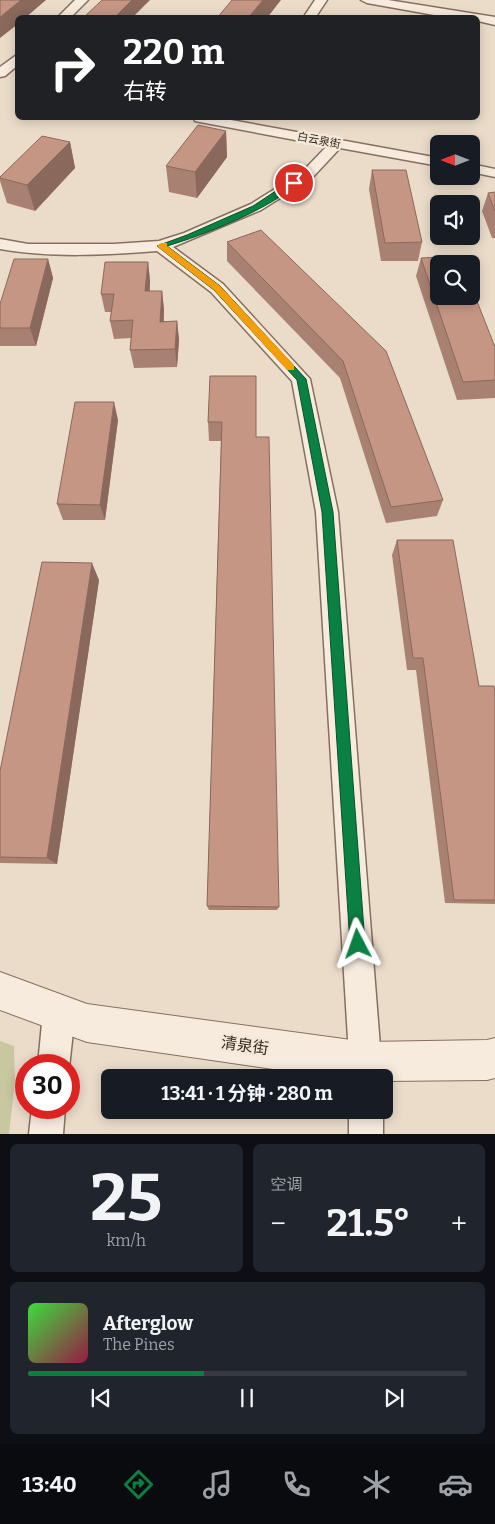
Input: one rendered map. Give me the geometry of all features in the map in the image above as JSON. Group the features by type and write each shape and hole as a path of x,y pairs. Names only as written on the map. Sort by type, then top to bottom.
{"street":[{"path":"65,15 82,0"},
{"path":"311,15 321,0"},
{"path":"367,0 458,15"},
{"path":"480,19 495,21"},
{"path":"3,78 15,62"},
{"name":"白云泉街","path":"225,120 430,160"},
{"path":"0,244 28,249 114,249 161,246 190,236 256,207 307,175 337,143"},
{"path":"480,170 495,173"},
{"path":"161,246 217,288 301,379 327,512 366,1069"},
{"name":"清泉街","path":"0,991 87,1023 360,1069"},
{"path":"55,1054 59,1012"},
{"name":"清泉街","path":"378,1069 495,1058"},
{"path":"46,1134 48,1119"},
{"path":"366,1119 366,1134"}],"green space":[{"path":"0,1041 14,1046 15,1081 9,1134 0,1134"}],"building":[{"path":"0,0 21,0 0,17"},
{"path":"102,0 132,0 117,15 86,15"},
{"path":"232,0 263,0 250,15 220,15"},
{"path":"198,125 226,131 195,172 166,166"},
{"path":"42,136 70,142 27,185 0,178 0,177"},
{"path":"372,170 406,170 422,242 385,243"},
{"path":"495,192 495,211 488,193"},
{"path":"261,230 386,351 443,500 391,507 343,361 227,242"},
{"path":"421,258 430,258 430,285"},
{"path":"14,259 48,259 30,328 0,328 0,304"},
{"path":"105,262 148,262 145,291 162,291 160,322 177,321 175,349 130,350 133,320 110,321 114,294 101,294"},
{"path":"437,305 478,305 495,347 495,380 463,382"},
{"path":"210,376 256,376 256,437 269,437 279,907 207,906 222,422 208,422"},
{"path":"75,402 114,402 100,505 57,504"},
{"path":"397,540 453,540 479,686 494,686 495,900 454,900 423,658 413,658"},
{"path":"42,562 92,563 47,858 0,857 0,771"}],"slow traffic":[{"path":"164,245 161,246 217,288 291,368"}],"route":[{"path":"294,183 256,207 190,236 161,246 217,288 301,379 327,512 358,944"}]}
